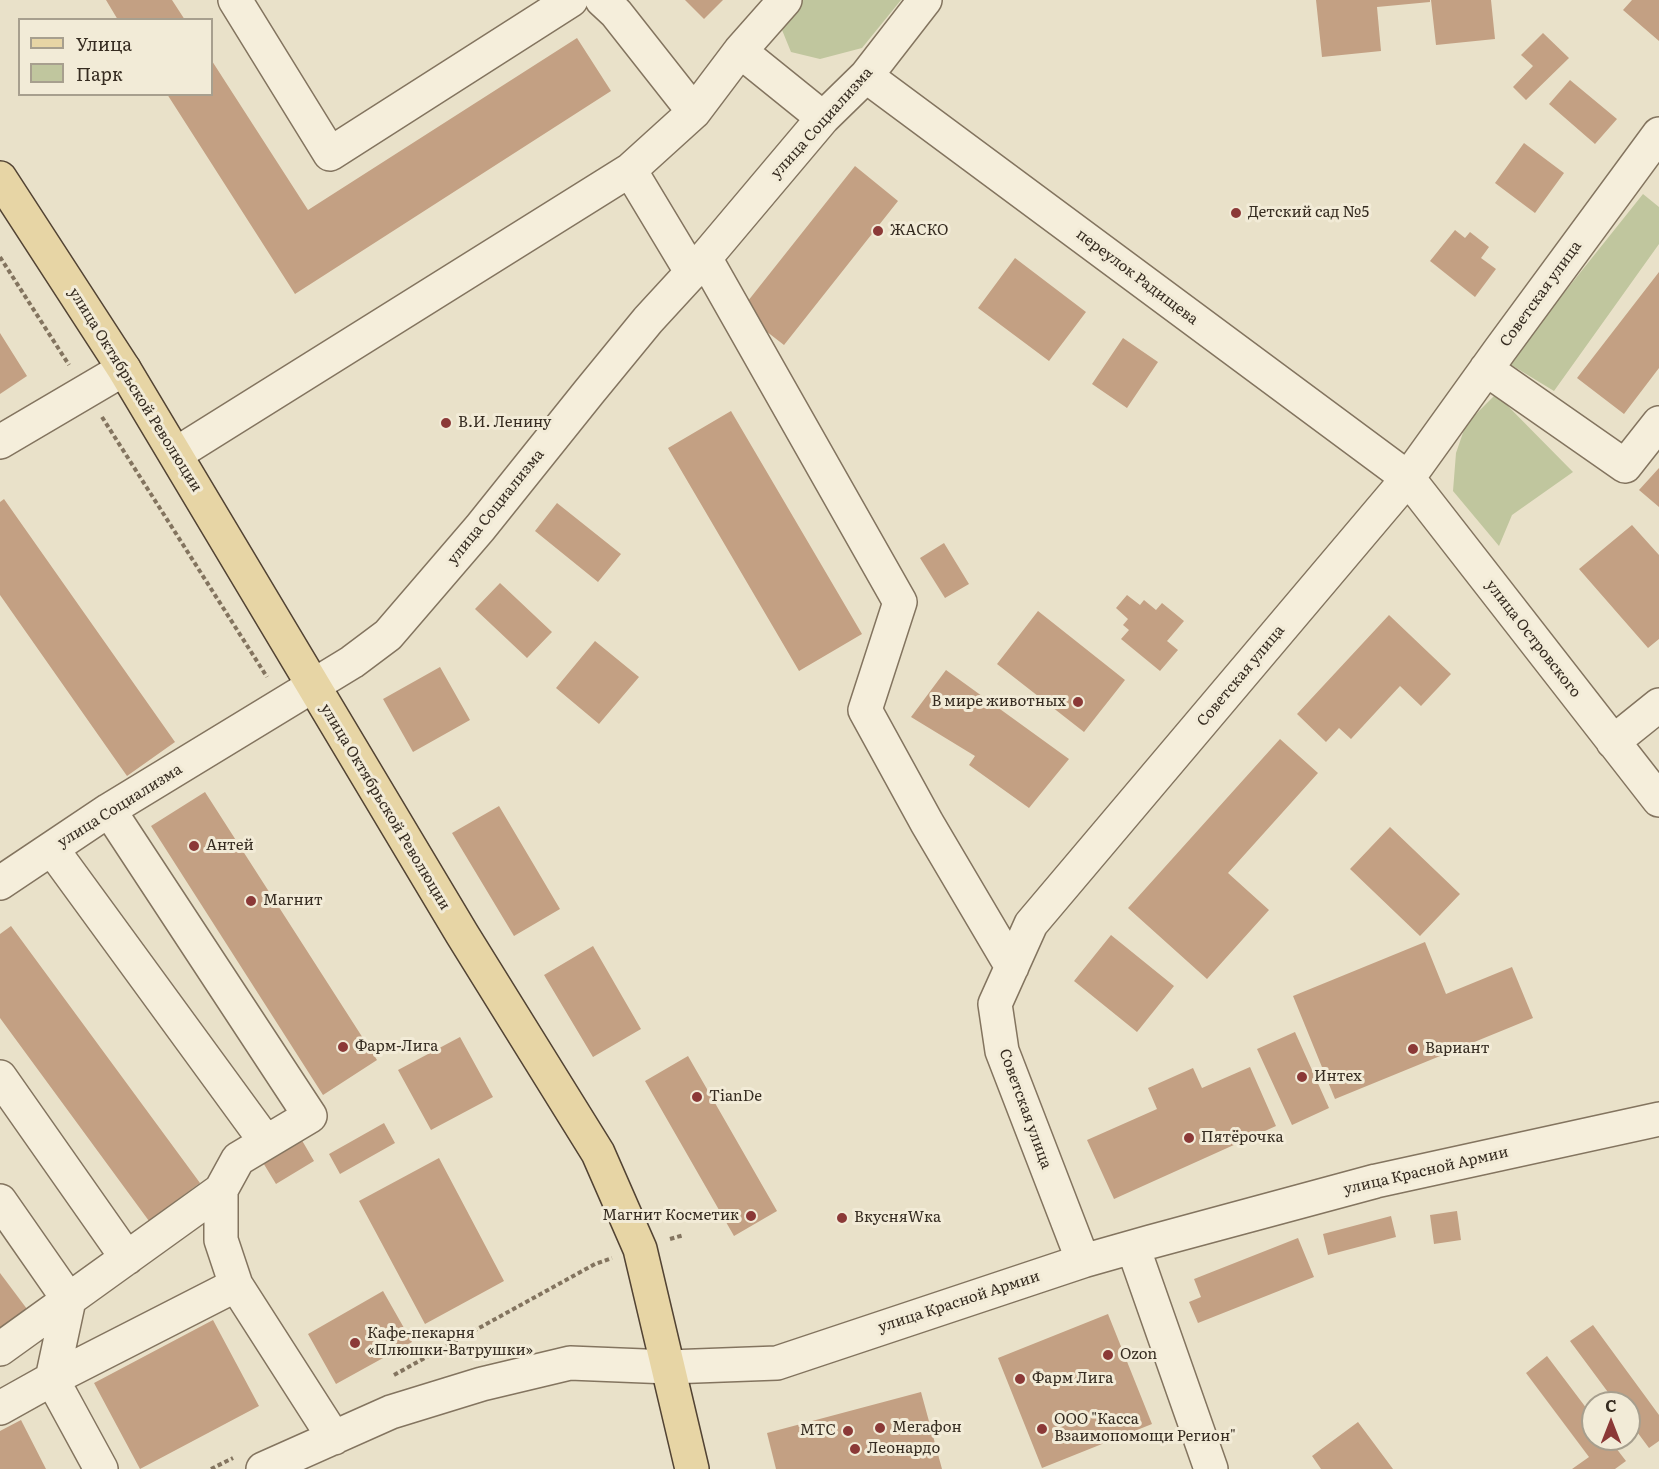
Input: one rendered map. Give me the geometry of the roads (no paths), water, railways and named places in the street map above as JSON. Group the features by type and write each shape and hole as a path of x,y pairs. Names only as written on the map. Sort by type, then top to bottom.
{"main road":[{"name":"улица Октябрьской Революции","path":"0,178 124,369 462,934 598,1153 640,1249 692,1469"}],"street":[{"path":"235,0 330,154 571,0"},
{"path":"602,0 616,13 694,112"},
{"path":"176,454 630,170 694,112 740,51 785,0"},
{"name":"улица Социализма","path":"0,883 110,810 313,687 388,635 480,528 648,320 823,118 866,76 925,0"},
{"path":"740,51 823,118"},
{"name":"переулок Радищева","path":"866,76 1408,478"},
{"name":"Советская улица","path":"1083,1261 1002,1051 995,1004 1031,924 1408,478 1486,369 1653,157"},
{"path":"630,170 698,265 900,602 865,710 1012,967"},
{"path":"0,442 124,369"},
{"path":"1486,369 1625,466 1659,423"},
{"name":"улица Островского","path":"1408,478 1659,800"},
{"path":"1613,742 1659,705"},
{"path":"0,1349 221,1190 238,1159 310,1116 110,810"},
{"path":"52,849 266,1142"},
{"path":"0,1077 127,1258"},
{"name":"улица Красной Армии","path":"252,1461 334,1438 391,1412 482,1384 570,1364 669,1367 777,1363 1083,1261 1133,1247 1376,1181 1659,1119"},
{"path":"221,1190 221,1240 236,1285 334,1438"},
{"path":"0,1201 69,1300 52,1379 101,1469"},
{"path":"1133,1247 1211,1469"},
{"path":"0,1408 236,1285"}],"place":[{"name":"Детский сад №5","path":"1236,213"},
{"name":"ЖАСКО","path":"878,231"},
{"name":"В.И. Ленину","path":"446,423"},
{"name":"В мире животных","path":"1078,702"},
{"name":"Антей","path":"194,846"},
{"name":"Магнит","path":"251,901"},
{"name":"Фарм-Лига","path":"343,1047"},
{"name":"Вариант","path":"1413,1049"},
{"name":"Интех","path":"1302,1077"},
{"name":"TianDe","path":"697,1097"},
{"name":"Пятёрочка","path":"1189,1138"},
{"name":"Магнит Косметик","path":"751,1216"},
{"name":"ВкусняWка","path":"842,1218"},
{"name":"Кафе-пекарня «Плюшки-Ватрушки»","path":"355,1343"},
{"name":"Ozon","path":"1108,1355"},
{"name":"Фарм Лига","path":"1020,1379"},
{"name":"Мегафон","path":"880,1428"},
{"name":"ООО \"Касса Взаимопомощи Регион\"","path":"1042,1429"},
{"name":"МТС","path":"848,1431"},
{"name":"Леонардо","path":"855,1449"}]}
